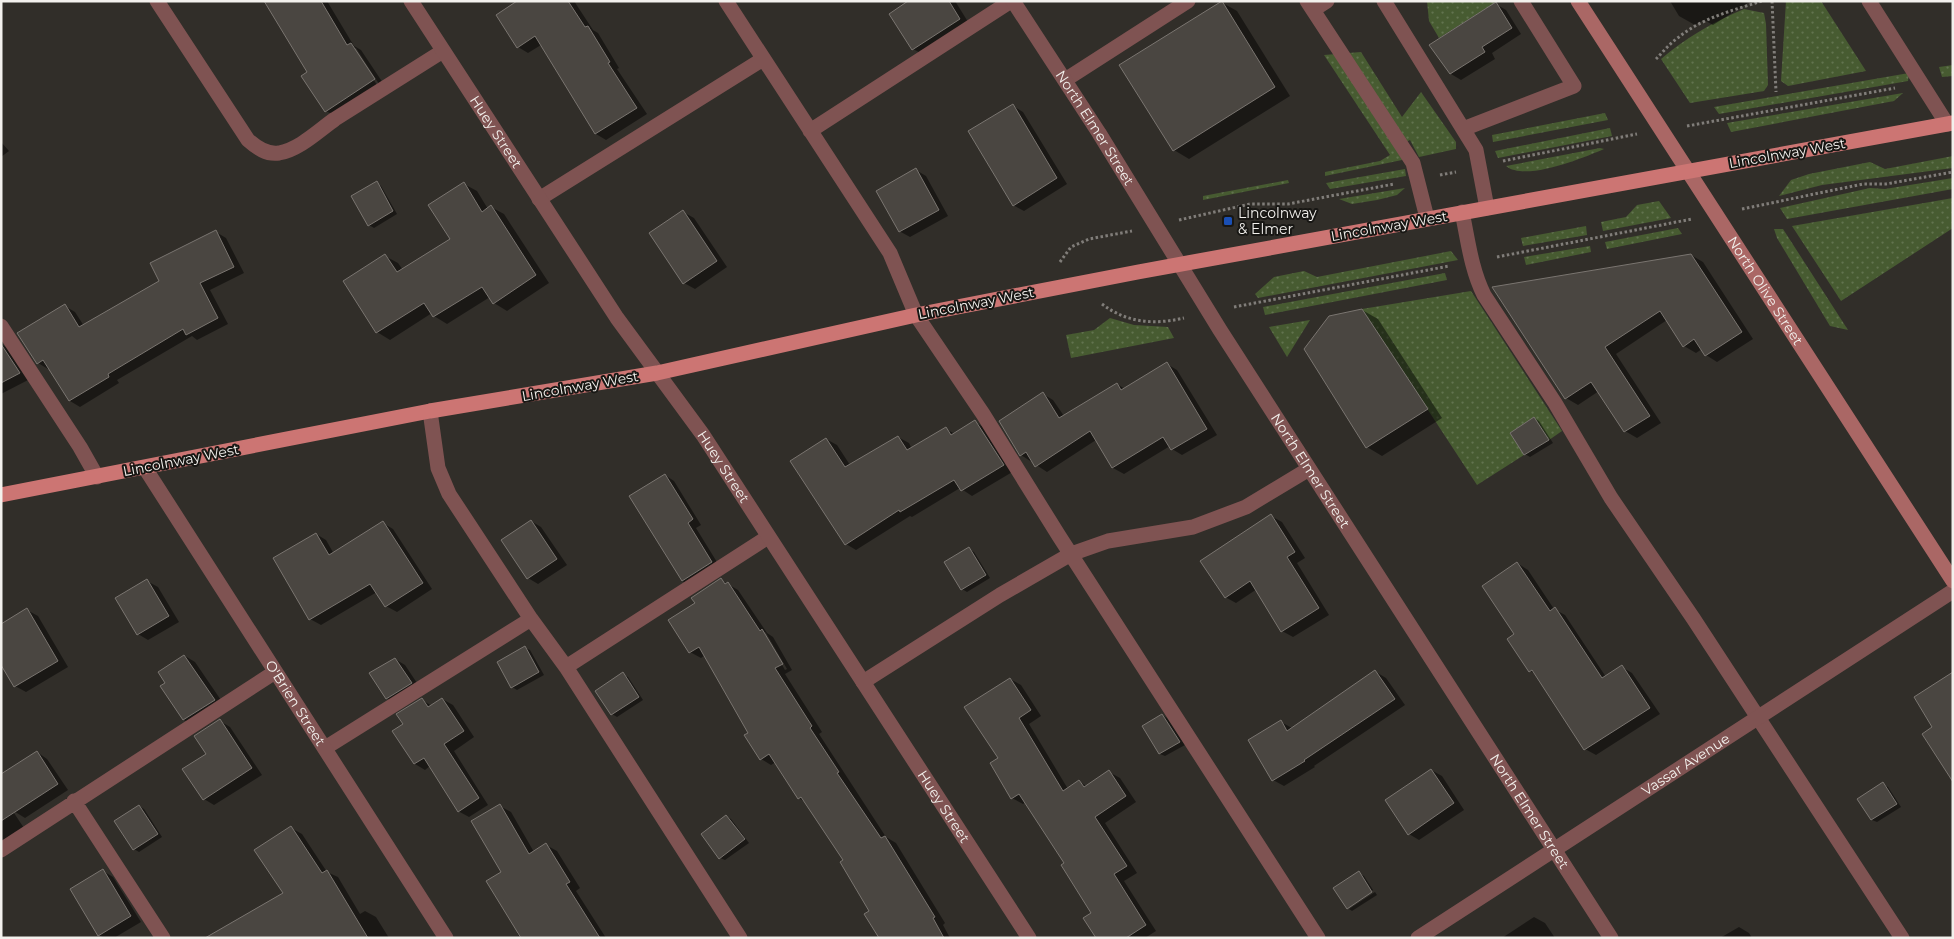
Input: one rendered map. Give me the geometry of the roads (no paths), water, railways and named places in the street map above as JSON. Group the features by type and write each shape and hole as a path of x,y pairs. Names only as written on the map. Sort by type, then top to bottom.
{"main road":[{"name":"Lincolnway West","path":"1,495 430,411 657,373 916,315 1178,264 1950,123"}],"street":[{"path":"156,1 248,140 257,148 277,154 293,149 334,120 443,51"},
{"name":"Huey Street","path":"411,1 617,318 703,435 1030,938"},
{"path":"726,1 890,253 916,315 983,414 1318,938"},
{"path":"810,131 1012,1"},
{"name":"North Elmer Street","path":"1012,1 1065,80 1178,264 1611,938"},
{"path":"1065,80 1188,1"},
{"path":"1327,1 1310,6 1413,163 1427,218"},
{"path":"1384,1 1476,150 1487,208"},
{"path":"1463,129 1574,86 1521,1"},
{"name":"North Olive Street","path":"1578,1 1953,582"},
{"path":"1869,1 1950,123"},
{"path":"539,199 763,59"},
{"path":"1462,212 1477,282 1484,295 1554,404 1611,498 1902,938"},
{"path":"1,326 97,477"},
{"path":"430,411 438,468 448,494 531,619 566,667 740,938"},
{"name":"O'Brien Street","path":"145,468 446,938"},
{"path":"863,682 1000,595 1071,554 1108,541 1193,527 1246,507 1309,469"},
{"path":"566,667 768,537"},
{"name":"Vassar Avenue","path":"1418,938 1953,591"},
{"path":"324,748 531,619"},
{"path":"1,850 276,672"},
{"path":"74,801 163,938"}],"place":[{"name":"Lincolnway & Elmer","path":"1228,221"}]}
